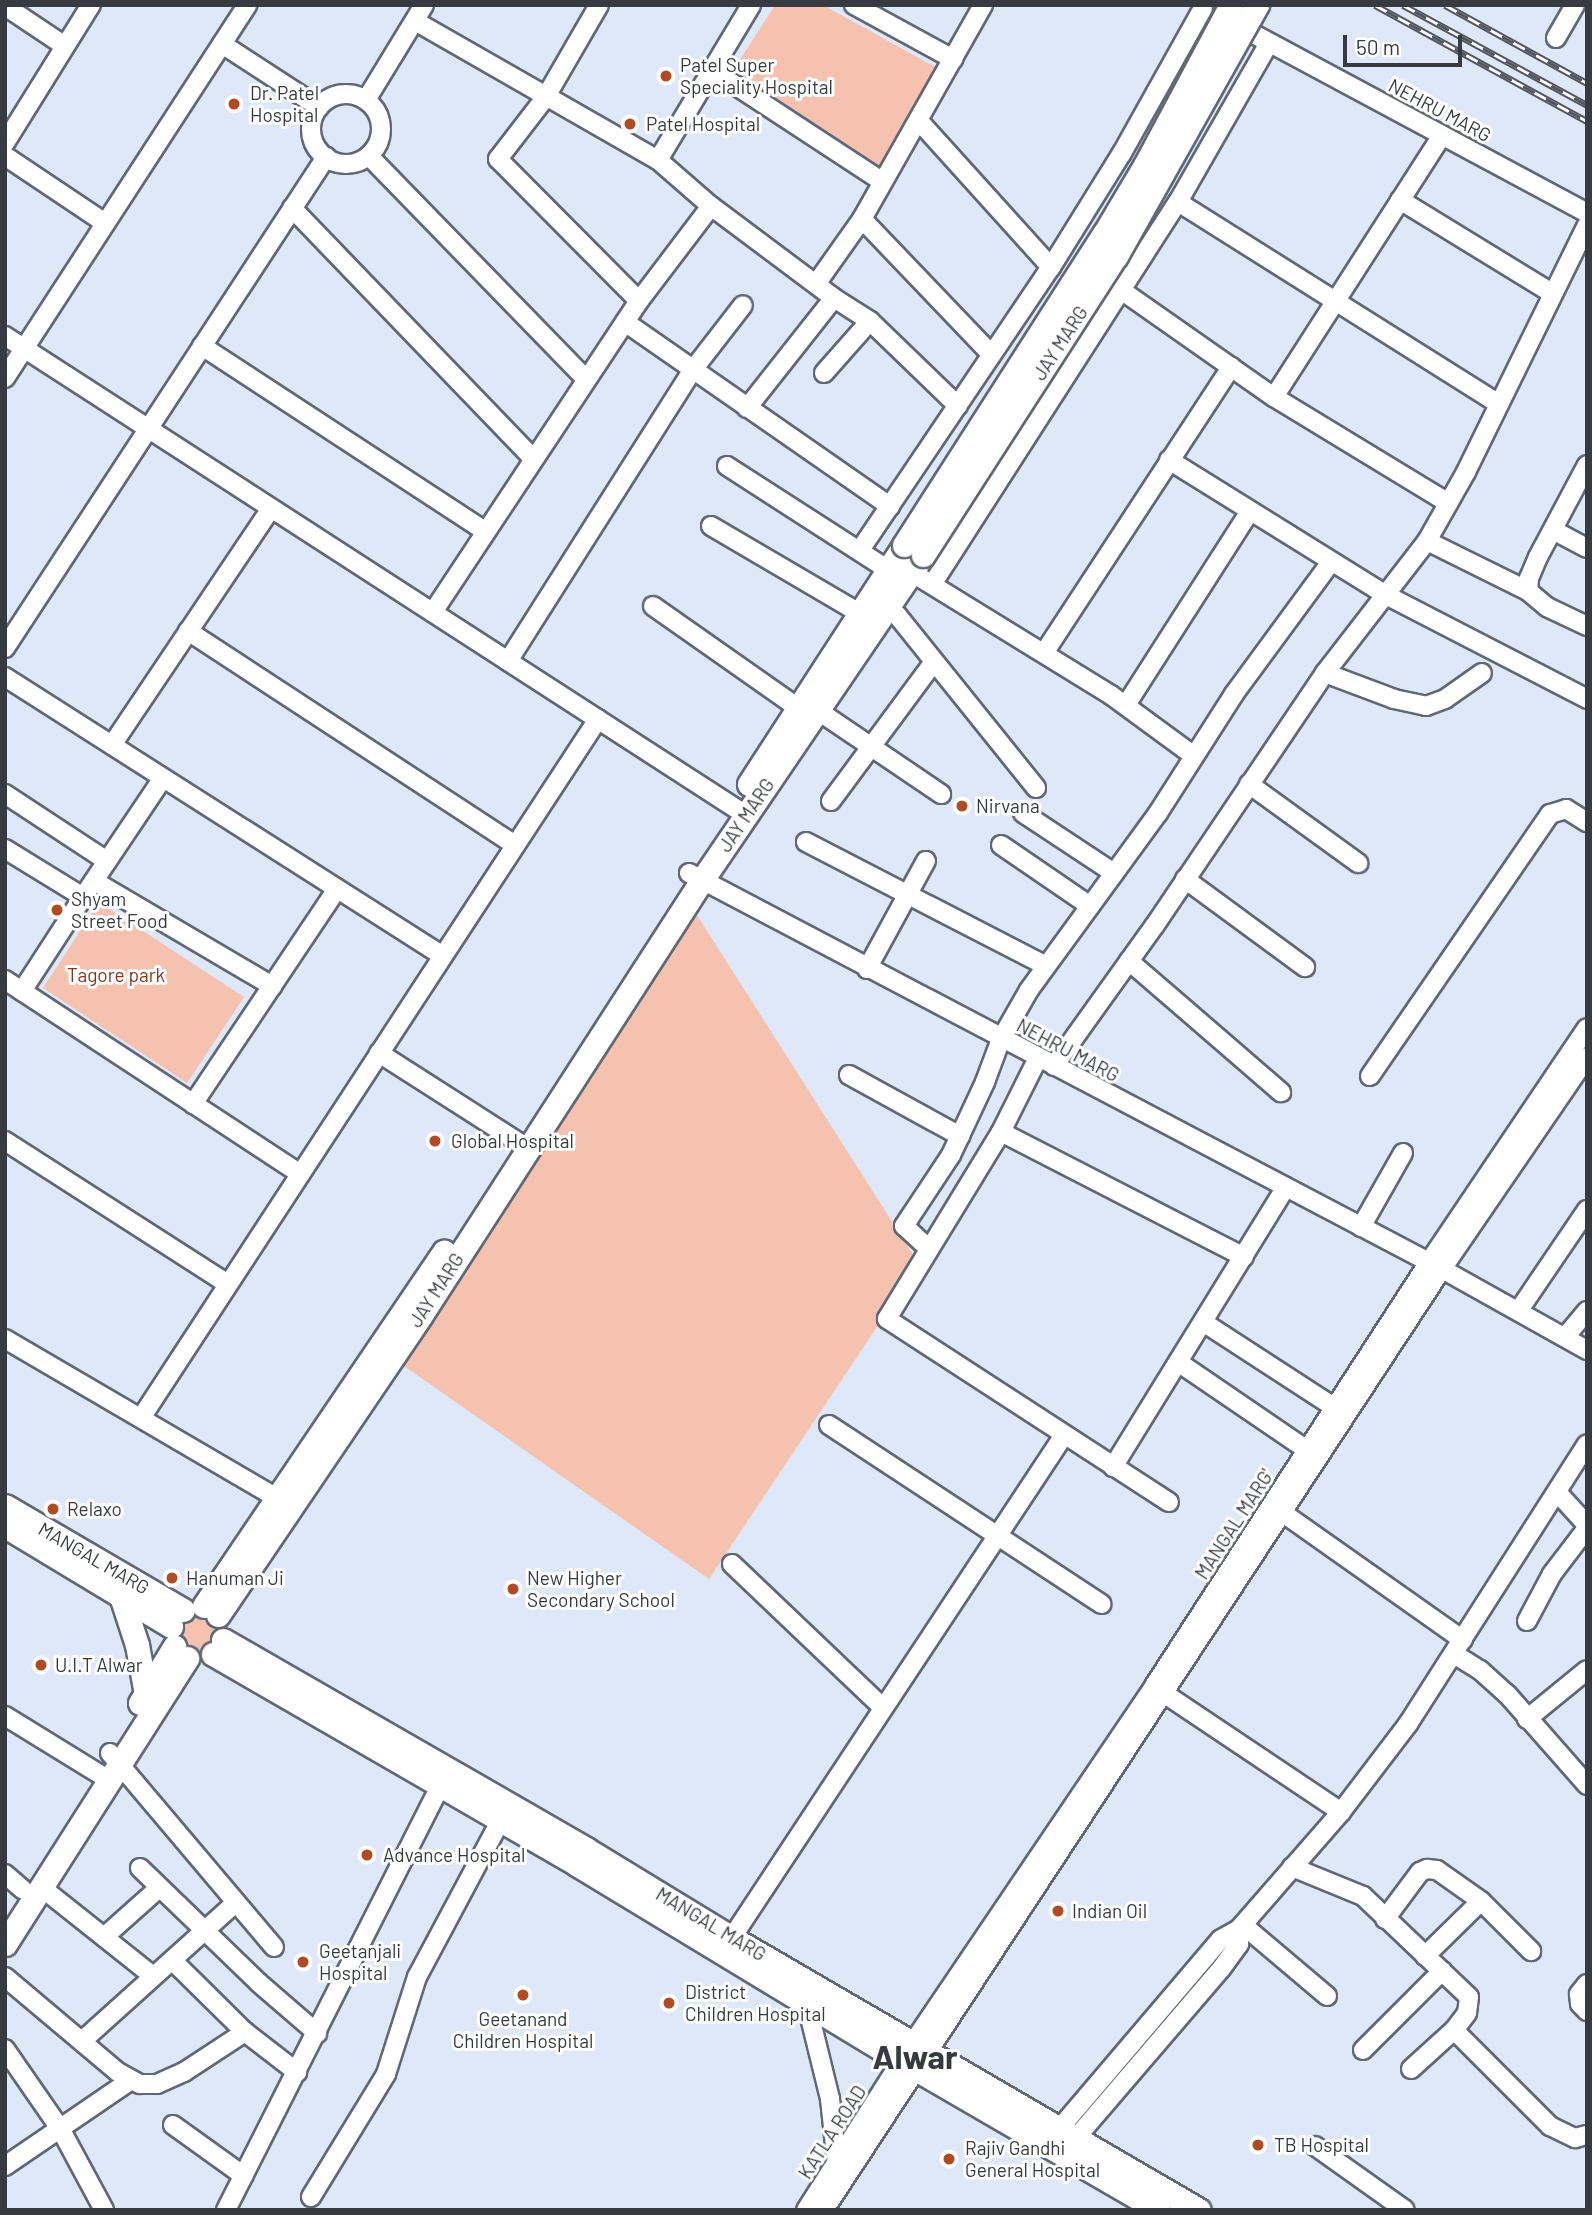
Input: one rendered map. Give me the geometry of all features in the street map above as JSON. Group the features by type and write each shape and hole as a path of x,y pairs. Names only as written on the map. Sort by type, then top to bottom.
{"main road":[{"name":"JAY MARG","path":"190,1627 523,1145 808,709 886,607 1174,114 1231,5"},
{"name":"JAY MARG","path":"808,709 859,613 887,569 913,557 1116,256 1257,5"},
{"name":"JAY MARG","path":"190,1627 275,1497 523,1145"},
{"name":"MANGAL MARG","path":"5,1506 190,1627"},
{"name":"MANGAL MARG","path":"5,1526 121,1596 190,1627"},
{"path":"121,1596 137,1645 146,1694"},
{"path":"109,1768 146,1694 190,1627 222,1623 218,1647 205,1658 190,1627"},
{"path":"5,1915 23,1883 109,1768 190,1627"},
{"name":"MANGAL MARG","path":"218,1647 441,1785 728,1944 916,2056 1159,2210"},
{"name":"MANGAL MARG","path":"218,1647 586,1849 728,1944 806,2001 1068,2133 1199,2210"},
{"path":"5,1944 23,1883"}],"street":[{"path":"5,144 91,5"},
{"path":"5,378 247,5"},
{"path":"366,100 424,5"},
{"path":"599,5 545,98 498,159 639,301"},
{"path":"658,160 751,5"},
{"path":"853,5 953,59"},
{"path":"816,284 862,219 983,5"},
{"path":"1556,38 1575,5"},
{"path":"5,6 65,46"},
{"path":"860,550 958,406 990,353 1051,267 1122,153 1201,6"},
{"name":"NEHRU MARG","path":"1201,6 1587,213"},
{"path":"415,21 545,98 658,160 711,206 834,298 870,321 958,406"},
{"path":"933,583 1178,202 1269,43"},
{"path":"222,44 319,107"},
{"path":"712,70 883,182"},
{"path":"347,94 366,100 381,121 381,134 369,156 355,163 340,163 326,157 318,149 312,128 319,107 327,100 347,94"},
{"path":"919,121 1051,267"},
{"path":"1274,397 1441,135"},
{"path":"5,156 106,223"},
{"path":"369,156 586,379"},
{"path":"5,648 326,157"},
{"path":"1400,200 1552,293"},
{"path":"1178,202 1499,404"},
{"path":"433,612 639,301 711,206"},
{"path":"292,208 533,458"},
{"path":"862,219 990,353"},
{"path":"1169,1502 887,1318 1000,1132 1046,1062 1129,961 1325,673 1427,541 1499,404 1587,225"},
{"path":"1121,290 1274,397 1448,503"},
{"path":"747,408 834,298"},
{"path":"508,661 692,371 743,305"},
{"path":"824,373 870,321"},
{"path":"625,322 890,506"},
{"path":"5,336 740,811"},
{"path":"202,346 485,531"},
{"path":"1044,653 1231,367"},
{"path":"1170,460 1384,594 1587,699"},
{"path":"1528,591 1529,578 1587,465"},
{"path":"727,466 887,569"},
{"path":"112,745 271,508"},
{"path":"1126,705 1250,511"},
{"path":"711,526 859,613"},
{"path":"1553,530 1587,548"},
{"path":"1427,541 1528,591 1536,600 1587,626"},
{"path":"913,557 933,583 1126,705 1194,756"},
{"path":"929,1249 904,1226 932,1186 960,1136 985,1083 1001,1038 1046,966 1114,873 1234,694 1331,562"},
{"path":"653,606 941,794"},
{"path":"886,607 897,615 1036,788"},
{"path":"188,631 515,845"},
{"path":"831,801 934,662"},
{"path":"1325,673 1394,699 1426,706 1445,699 1482,673"},
{"path":"5,677 443,957"},
{"path":"141,1418 598,719"},
{"path":"22,991 163,778"},
{"path":"1249,784 1358,863"},
{"path":"5,794 107,861"},
{"path":"1370,1076 1550,814 1566,809 1587,822"},
{"path":"1023,813 1114,873"},
{"path":"806,842 1046,966"},
{"path":"1001,845 1090,906"},
{"path":"5,849 83,897"},
{"path":"867,969 926,862"},
{"name":"NEHRU MARG","path":"696,877 1520,1310 1587,1350"},
{"path":"1185,879 1305,967"},
{"path":"94,881 272,986"},
{"path":"194,1104 337,889"},
{"path":"1129,961 1281,1092"},
{"path":"5,980 300,1174"},
{"name":"MANGAL MARG'","path":"916,2056 1334,1407 1435,1265 1587,1028"},
{"path":"379,1053 523,1145"},
{"path":"1004,1921 1165,1694 1283,1513 1435,1265 1587,1056"},
{"path":"849,1075 960,1136"},
{"path":"1000,1132 1244,1257"},
{"path":"5,1141 228,1284"},
{"path":"1361,1227 1403,1153"},
{"path":"1113,1467 1286,1188"},
{"path":"1520,1310 1587,1210"},
{"path":"1564,1337 1587,1311"},
{"path":"1202,1322 1334,1407"},
{"path":"5,1339 275,1497"},
{"path":"1178,1362 1307,1450"},
{"path":"829,1425 1102,1604"},
{"path":"728,1944 996,1534 1064,1435"},
{"path":"1068,2133 1221,1939 1241,1927 1341,1812 1408,1724 1587,1444"},
{"path":"1527,1621 1552,1574 1587,1527 1557,1492"},
{"path":"1283,1513 1459,1647 1587,1785"},
{"path":"732,1563 883,1707"},
{"path":"1527,1719 1587,1670"},
{"path":"1165,1694 1341,1812"},
{"path":"5,1716 109,1768 274,1947"},
{"path":"226,2210 441,1785"},
{"path":"311,2197 386,2074 416,1977 501,1820"},
{"path":"1292,1867 1363,1896 1469,1997 1467,2013 1454,2030 1411,2068"},
{"path":"140,1868 317,2033"},
{"path":"1385,1919 1420,1872 1427,1869 1437,1870 1481,1901 1531,1951"},
{"path":"23,1883 104,1937 153,1976"},
{"path":"104,1937 159,1888"},
{"path":"1425,1956 1481,1901"},
{"path":"82,2041 234,1904"},
{"path":"1241,1927 1327,1996"},
{"path":"172,1960 245,2032 297,2072"},
{"path":"1363,2050 1442,1971"},
{"path":"5,1977 131,2080 149,2086 166,2081 199,2063 245,2032"},
{"path":"1587,1984 1579,1994 1580,2004 1587,2011"},
{"path":"806,2001 828,2090 837,2164"},
{"path":"1454,2030 1550,2126 1575,2138 1587,2135"},
{"path":"5,2049 61,2130 104,2210"},
{"name":"KATLA ROAD","path":"806,2210 916,2056"},
{"name":"KATLA ROAD","path":"824,2210 916,2056"},
{"path":"5,2166 131,2080"},
{"path":"173,2125 244,2176"},
{"path":"1315,2146 1405,2210"}],"green space":[{"path":"775,5 823,5 937,68 879,170 734,69"},
{"name":"Tagore park","path":"99,902 244,997 187,1083 43,988"},
{"path":"695,912 919,1264 709,1579 401,1364"},
{"path":"196,1618 211,1624 217,1639 211,1654 196,1660 181,1654 175,1639 181,1624"}],"railway":[{"path":"1375,5 1587,121"},
{"path":"1403,5 1587,105"},
{"path":"1445,5 1587,83"}],"place":[{"name":"Patel Super Speciality Hospital","path":"666,76"},
{"name":"Dr. Patel Hospital","path":"234,104"},
{"name":"Patel Hospital","path":"630,124"},
{"name":"Nirvana","path":"962,806"},
{"name":"Shyam Street Food","path":"57,910"},
{"name":"Global Hospital","path":"435,1141"},
{"name":"Relaxo","path":"53,1509"},
{"name":"Hanuman Ji","path":"172,1578"},
{"name":"New Higher Secondary School","path":"513,1589"},
{"name":"U.I.T Alwar","path":"41,1665"},
{"name":"Advance Hospital","path":"367,1855"},
{"name":"Indian Oil","path":"1058,1911"},
{"name":"Geetanjali Hospital","path":"303,1962"},
{"name":"Geetanand Children Hospital","path":"523,1995"},
{"name":"District Children Hospital","path":"669,2003"},
{"name":"TB Hospital","path":"1258,2145"},
{"name":"Rajiv Gandhi General Hospital","path":"949,2159"}],"district":[{"name":"Alwar","path":"915,2057"}]}
